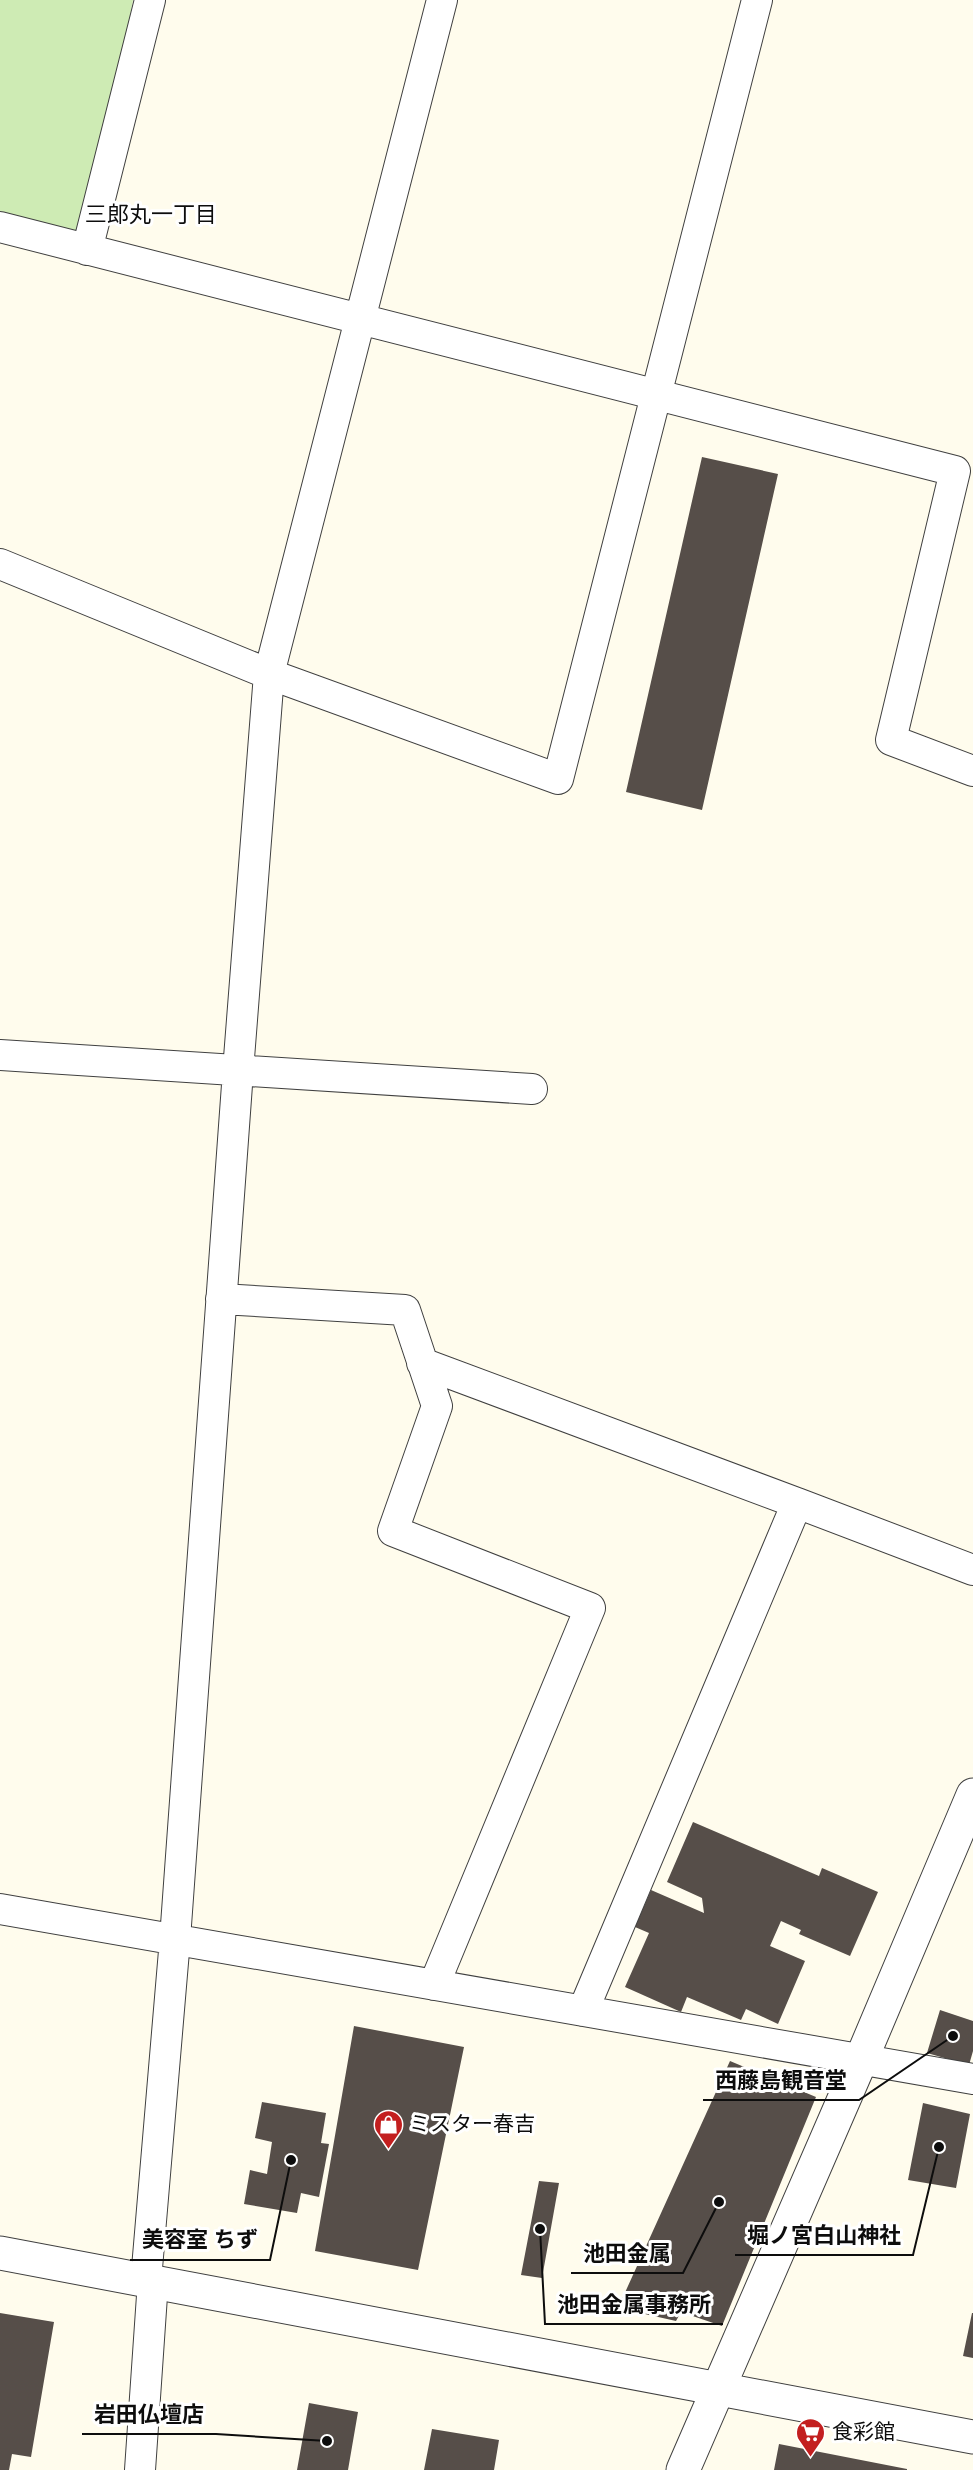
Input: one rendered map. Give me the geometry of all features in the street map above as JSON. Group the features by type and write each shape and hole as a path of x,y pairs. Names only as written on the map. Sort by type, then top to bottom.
{"street":[{"path":"87,250 150,0"},
{"path":"140,2470 149,2281 269,674 442,0"},
{"path":"0,564 269,674 558,778 757,0"},
{"path":"0,227 955,471 891,740 973,771"},
{"path":"0,1055 532,1089"},
{"path":"221,1299 405,1310 437,1406 393,1530 590,1608 434,1985"},
{"path":"422,1363 973,1570"},
{"path":"584,2011 797,1503"},
{"path":"683,2470 720,2389 973,1795"},
{"path":"0,1909 973,2079"},
{"path":"0,2253 973,2436"}],"green space":[{"path":"0,0 133,0 87,250 0,227"}],"building":[{"path":"702,457 778,474 702,810 626,792"},
{"path":"693,1822 819,1876 822,1868 878,1892 850,1956 799,1934 801,1930 781,1921 770,1946 805,1961 778,2024 746,2009 741,2020 687,1997 681,2012 625,1987 649,1933 635,1927 651,1890 704,1913 702,1898 667,1882"},
{"path":"940,2010 973,2021 973,2051 969,2065 927,2053"},
{"name":"ミスター春吉","path":"354,2026 464,2047 418,2270 315,2251"},
{"path":"730,2061 816,2097 722,2326 681,2312 676,2321 618,2308"},
{"path":"262,2102 326,2113 321,2143 329,2144 319,2197 301,2193 297,2213 244,2204 250,2170 267,2174 272,2142 255,2138"},
{"path":"923,2103 970,2114 956,2188 908,2180"},
{"path":"539,2181 559,2183 542,2278 521,2275"},
{"path":"0,2313 54,2322 31,2457 12,2454 9,2470 0,2470"},
{"path":"973,2313 973,2358 963,2356"},
{"path":"309,2403 358,2412 348,2470 297,2470"},
{"path":"432,2429 499,2440 494,2470 424,2470"},
{"name":"食彩館","path":"779,2444 907,2469 907,2470 774,2470"}],"place":[{"name":"西藤島観音堂","path":"953,2036"},
{"name":"堀ノ宮白山神社","path":"939,2147"},
{"name":"ミスター春吉","path":"388,2150"},
{"name":"美容室 ちず","path":"291,2160"},
{"name":"池田金属","path":"719,2202"},
{"name":"池田金属事務所","path":"540,2229"},
{"name":"岩田仏壇店","path":"327,2441"},
{"name":"食彩館","path":"811,2458"}],"district":[{"name":"三郎丸一丁目","path":"151,214"}]}
